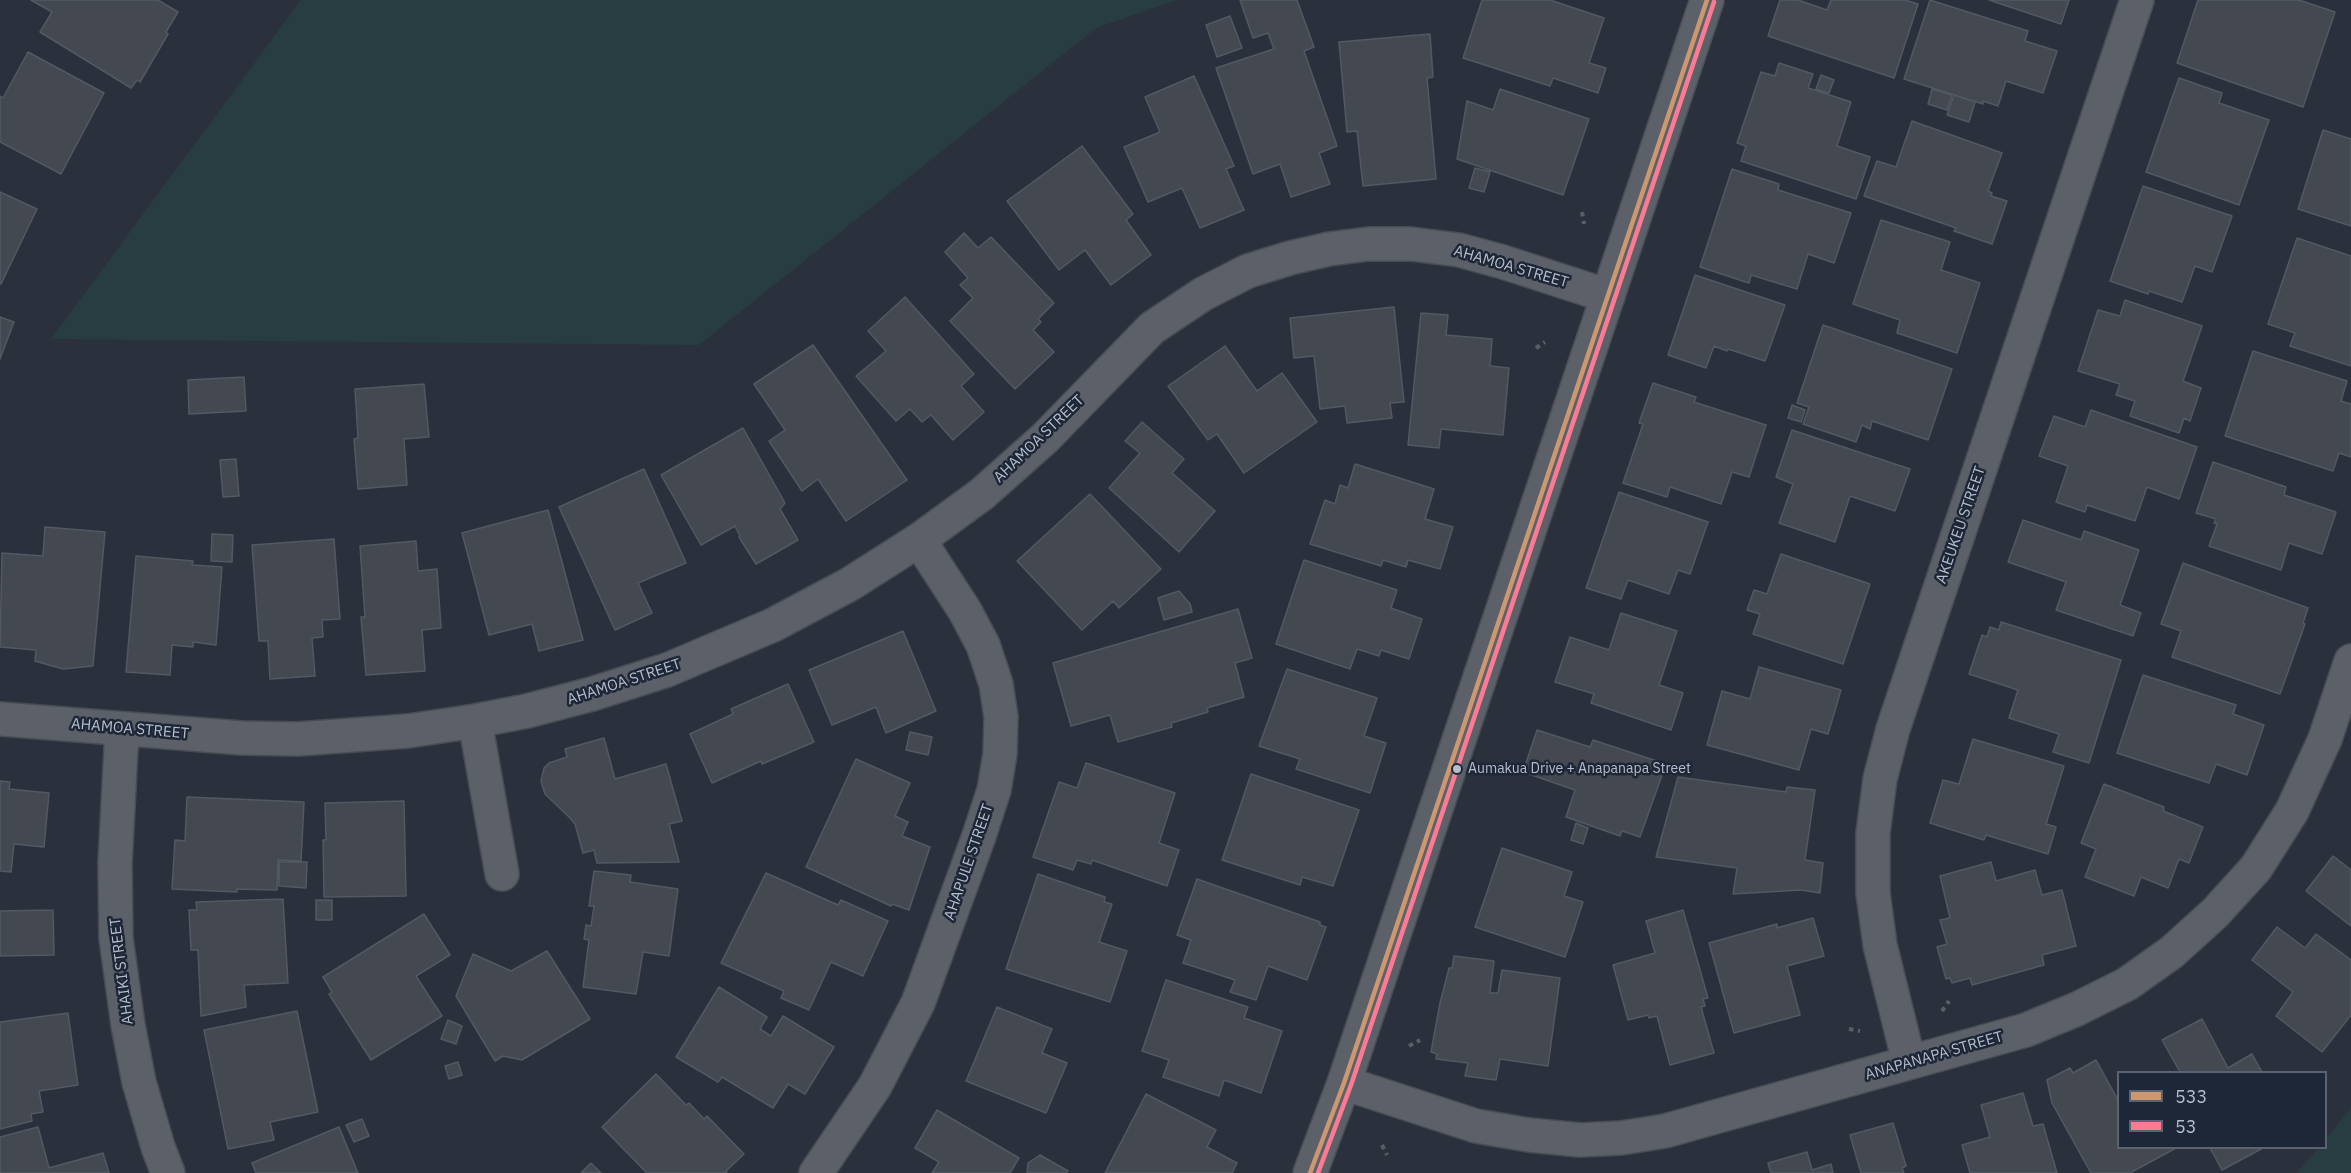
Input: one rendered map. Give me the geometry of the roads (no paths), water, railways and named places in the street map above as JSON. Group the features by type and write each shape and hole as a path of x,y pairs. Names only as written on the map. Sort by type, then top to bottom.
{"street":[{"path":"1310,1173 1344,1083 1707,0"},
{"name":"AKEUKEU STREET","path":"1909,1062 1880,945 1873,893 1873,833 1880,779 1893,729 2137,0"},
{"name":"AHAMOA STREET","path":"0,718 242,738 298,739 408,731 475,721 527,711 592,694 667,670 773,625 850,584 919,540 982,494 1045,438 1152,328 1203,294 1248,272 1290,258 1329,249 1368,244 1411,244 1459,250 1608,296"},
{"name":"AHAPULE STREET","path":"816,1173 875,1086 918,1003 979,836 994,790 1000,754 1001,717 998,695 983,645 965,611 919,540"},
{"name":"ANAPANAPA STREET","path":"1344,1083 1476,1126 1529,1135 1580,1140 1621,1138 1665,1131 2026,1030 2077,1010 2127,984 2172,952 2215,914 2256,868 2292,811 2325,739 2351,661"},
{"path":"475,721 502,874"},
{"name":"AHAIKI STREET","path":"122,729 115,864 116,938 128,1025 140,1082 158,1147 168,1173"}],"place":[{"name":"Aumakua Drive + Anapanapa Street","path":"1457,769"}]}
